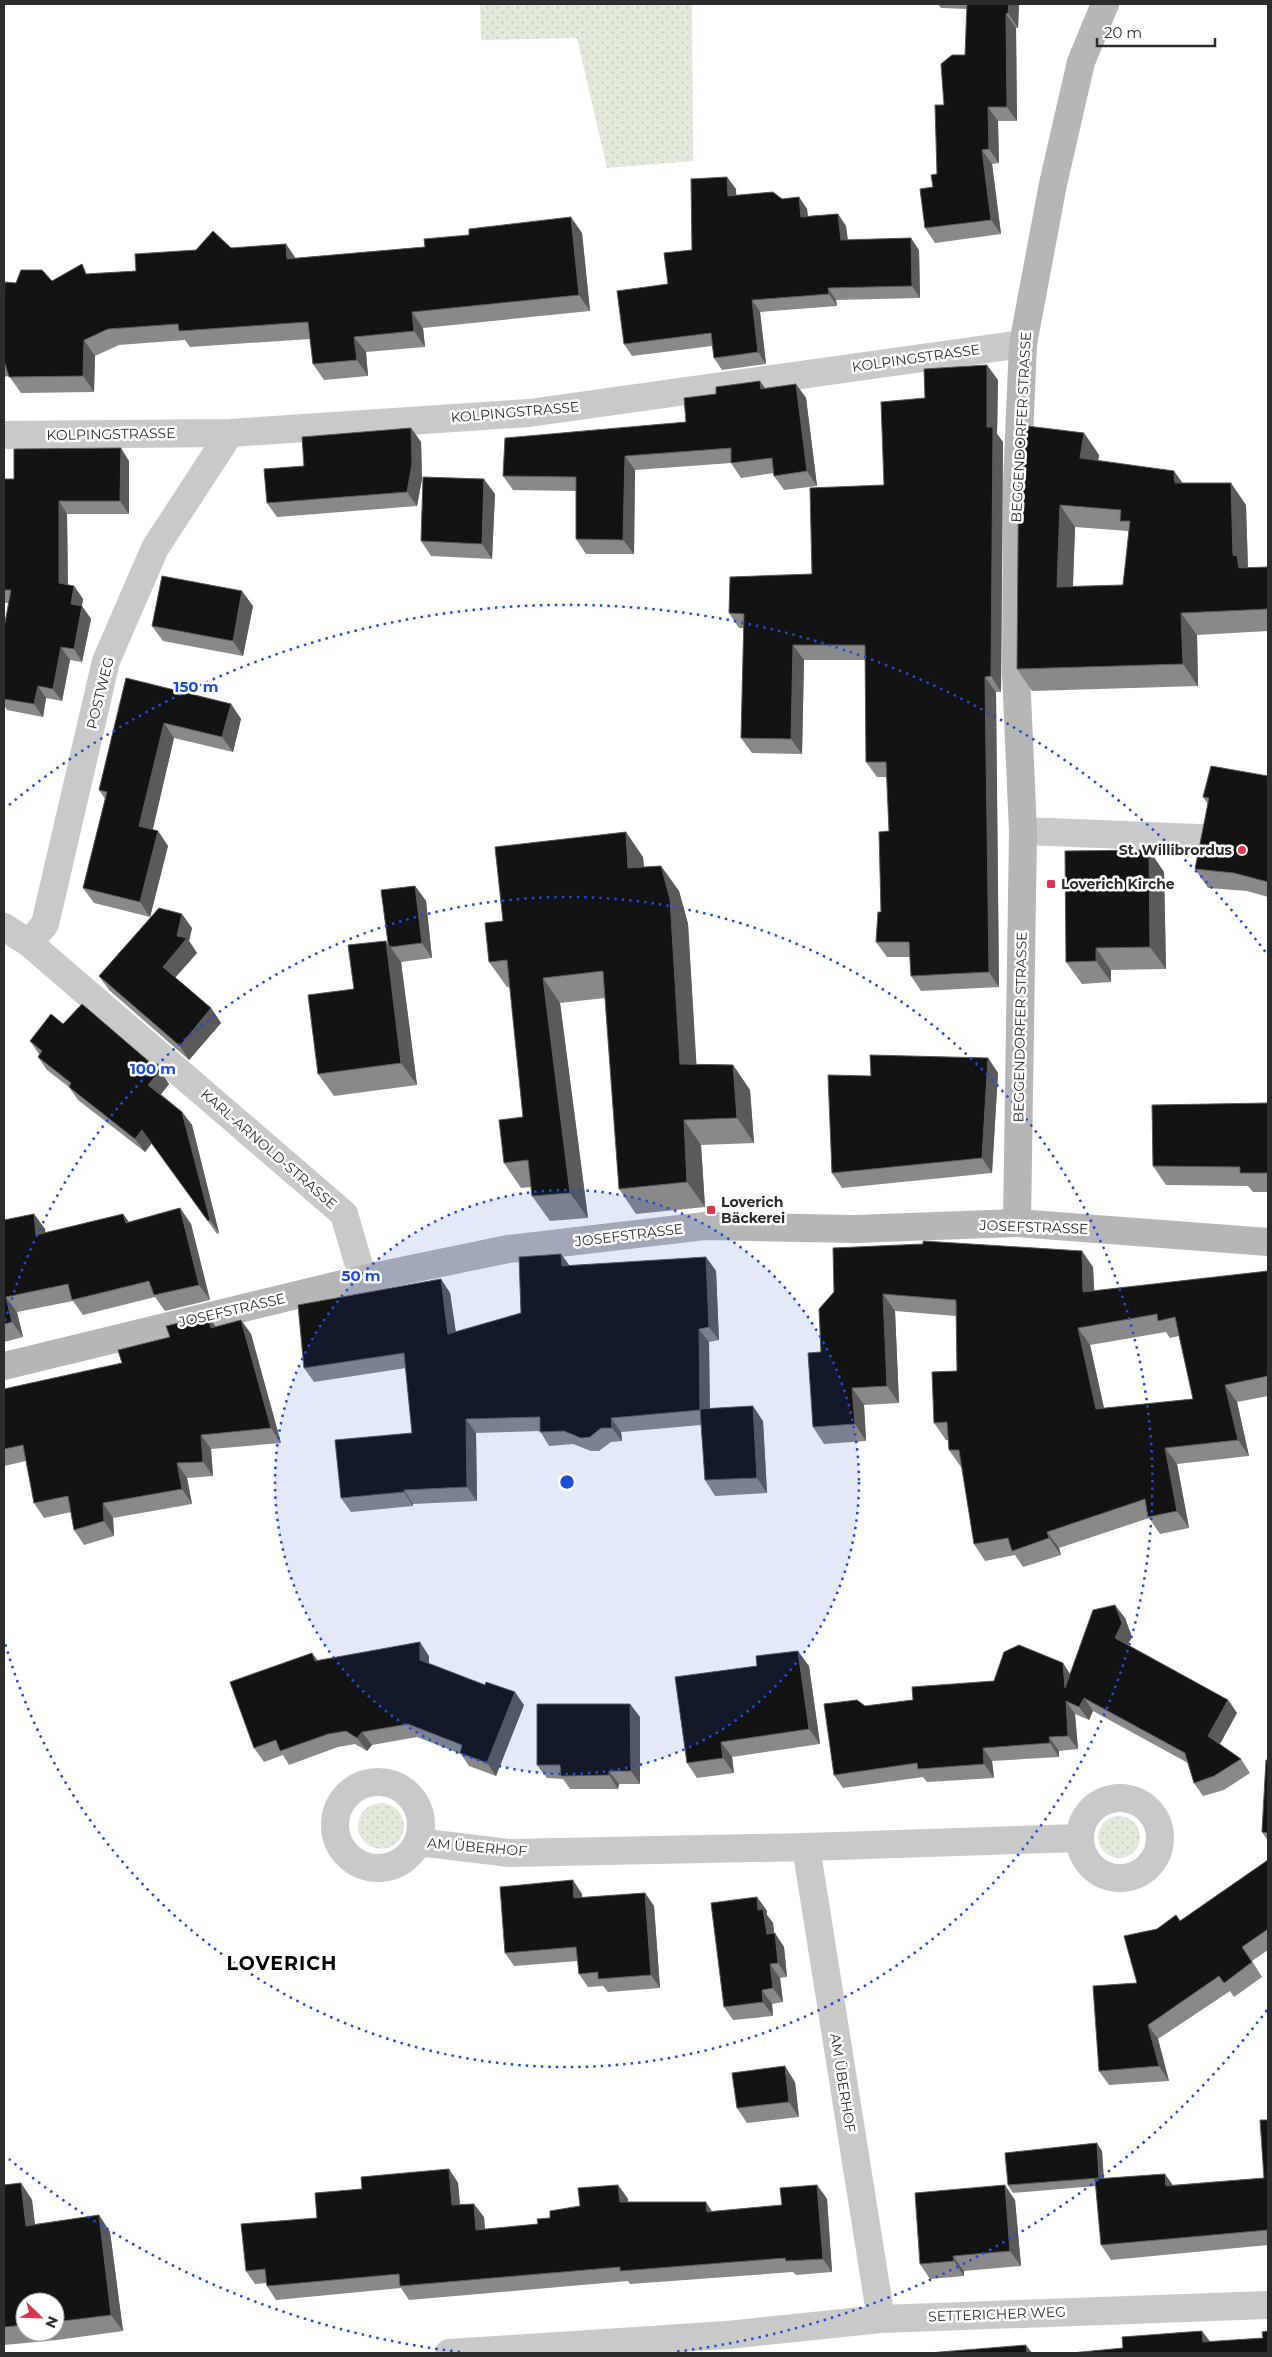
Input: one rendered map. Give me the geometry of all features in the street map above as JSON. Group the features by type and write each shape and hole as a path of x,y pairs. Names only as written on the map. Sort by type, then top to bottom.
{"street":[{"name":"BEGGENDORFER STRASSE","path":"1017,1224 1023,831 1016,673 1017,483 1023,344 1053,184 1082,62 1105,4"},
{"name":"KOLPINGSTRASSE","path":"4,435 230,433 529,413 1023,344"},
{"name":"POSTWEG","path":"29,943 45,924 106,661 155,548 230,433"},
{"path":"1023,831 1199,838"},
{"name":"KARL-ARNOLD-STRASSE","path":"4,927 29,943 344,1214 364,1279"},
{"name":"JOSEFSTRASSE","path":"4,1366 364,1279 508,1249 705,1226 855,1229 1017,1224 1268,1242"},
{"name":"AM ÜBERHOF","path":"418,1842 510,1853 806,1847 1080,1838"},
{"name":"AM ÜBERHOF","path":"806,1847 881,2319"},
{"name":"SETTERICHER WEG","path":"460,2353 728,2344 881,2319 1268,2305"}],"green space":[{"path":"480,4 692,4 693,161 607,168 577,38 481,40"},
{"path":"381,1803 394,1807 400,1813 404,1826 400,1839 394,1845 381,1849 368,1845 362,1839 358,1826 362,1813 368,1807"},
{"path":"1115,1816 1123,1816 1134,1822 1140,1837 1134,1852 1123,1858 1115,1858 1104,1852 1098,1841 1098,1833 1104,1822"}],"building":[{"path":"967,4 1009,4 1008,13 1006,14 1007,107 988,107 989,149 982,150 991,220 925,228 920,189 933,187 931,175 937,174 935,105 944,105 941,64 952,55 965,55"},
{"path":"727,177 728,196 773,192 782,199 799,197 801,217 838,214 841,240 911,238 912,286 828,288 829,294 752,300 758,352 714,358 711,333 624,344 617,291 668,284 664,253 692,250 691,179"},
{"path":"571,217 579,295 412,312 414,331 354,337 357,360 313,364 308,322 179,331 178,324 108,329 84,340 83,376 9,377 4,360 5,282 16,283 21,270 42,270 52,281 82,264 86,274 136,271 135,254 196,250 213,231 231,248 286,244 287,259 425,247 424,239 469,235 469,229"},
{"path":"987,365 987,427 993,427 991,676 985,677 989,972 911,976 909,942 876,942 878,912 881,912 879,832 889,831 886,762 866,762 865,645 793,645 791,739 741,738 744,614 729,613 730,577 812,574 810,488 884,485 881,402 925,398 924,369"},
{"path":"760,381 761,389 796,384 807,471 774,476 772,458 731,463 731,448 625,456 623,540 576,539 576,477 503,476 505,438 686,422 684,398 716,394 716,387"},
{"path":"1019,425 1084,433 1080,458 1174,471 1175,483 1231,483 1233,555 1237,556 1239,568 1268,567 1268,609 1181,613 1183,664 1017,669","holes":["1060,505 1121,510 1120,521 1130,521 1123,585 1057,587"]},
{"path":"411,428 412,464 407,492 267,503 264,469 304,466 302,437"},
{"path":"121,448 120,501 59,501 59,583 74,586 71,604 82,606 74,649 61,647 53,689 38,686 34,704 4,699 4,628 11,590 4,590 4,479 14,479 14,449"},
{"path":"423,477 484,479 482,544 421,541"},
{"path":"162,576 242,591 233,641 152,626"},
{"path":"126,678 231,704 222,737 164,723 139,826 158,831 140,902 83,888 107,792 99,790"},
{"name":"St. Willibrordus","path":"1211,766 1268,776 1268,882 1234,873 1195,869 1209,798 1203,797"},
{"path":"626,832 628,868 661,866 670,899 680,1064 733,1065 737,1118 684,1120 687,1182 619,1189 603,971 543,978 570,1193 532,1196 528,1160 504,1163 499,1120 523,1117 507,960 489,962 485,923 503,921 495,847"},
{"path":"1149,850 1150,947 1096,948 1096,961 1066,962 1065,851"},
{"path":"415,886 422,943 390,947 381,890"},
{"path":"159,908 182,914 177,936 187,938 163,967 211,1008 180,1046 99,976"},
{"path":"386,941 401,1063 318,1074 308,995 354,989 348,945"},
{"path":"82,1004 160,1071 148,1085 182,1112 210,1220 208,1221 142,1130 135,1139 69,1087 71,1083 38,1057 42,1051 30,1041 51,1014 63,1024"},
{"path":"870,1055 988,1058 982,1158 832,1173 828,1075 871,1076"},
{"path":"1268,1103 1268,1173 1240,1173 1240,1167 1153,1166 1152,1105"},
{"path":"180,1208 199,1285 154,1295 149,1281 72,1300 68,1284 6,1297 12,1322 4,1324 4,1220 34,1214 36,1235 123,1214 126,1223"},
{"path":"923,1241 1082,1251 1083,1292 1268,1271 1268,1376 1225,1385 1238,1440 1165,1448 1177,1511 1148,1517 1145,1499 1047,1532 1049,1538 1012,1551 1008,1538 974,1544 959,1450 949,1450 947,1422 934,1423 932,1372 957,1371 956,1300 883,1294 887,1386 852,1388 855,1424 813,1427 808,1353 821,1352 819,1309 834,1292 833,1248 923,1244","holes":["1157,1314 1158,1321 1175,1317 1193,1399 1096,1409 1078,1328"]},
{"path":"561,1254 562,1266 706,1257 709,1327 699,1329 700,1410 611,1418 612,1428 601,1428 590,1437 581,1438 564,1431 540,1432 540,1417 466,1419 467,1487 404,1490 404,1492 341,1498 335,1440 412,1433 404,1353 304,1368 298,1305 441,1279 448,1334 521,1313 519,1257"},
{"path":"208,1316 211,1328 241,1320 271,1428 201,1435 203,1462 177,1463 182,1489 103,1503 104,1521 74,1530 68,1496 34,1503 23,1445 4,1449 4,1389 122,1363 118,1350 170,1337 166,1326"},
{"path":"753,1406 757,1478 705,1480 700,1409"},
{"path":"1115,1605 1122,1623 1115,1638 1228,1700 1208,1736 1241,1759 1214,1776 1194,1783 1185,1753 1084,1698 1079,1707 1066,1701 1068,1736 1049,1737 1050,1743 983,1748 984,1764 918,1769 917,1763 834,1775 824,1704 857,1700 865,1706 913,1700 912,1687 994,1681 1004,1652 1019,1645 1063,1663 1065,1688 1093,1610"},
{"path":"420,1642 420,1660 485,1685 486,1682 515,1692 487,1763 460,1753 462,1745 408,1724 362,1732 357,1738 346,1731 328,1734 280,1751 276,1740 254,1748 230,1682 312,1653 315,1661"},
{"path":"798,1651 809,1729 721,1742 723,1758 687,1763 675,1677 757,1666 756,1656"},
{"path":"537,1704 630,1704 631,1771 609,1771 609,1775 561,1776 560,1765 537,1765"},
{"path":"1266,1760 1268,1760 1268,1833 1262,1832"},
{"path":"1268,1860 1268,1929 1242,1947 1252,1962 1224,1983 1219,1976 1148,2025 1159,2066 1099,2071 1093,1986 1137,1983 1124,1936 1157,1929 1176,1915 1180,1921"},
{"path":"573,1880 574,1898 645,1893 651,1975 598,1979 598,1972 579,1974 576,1947 505,1953 500,1887"},
{"path":"757,1897 758,1910 763,1909 767,1934 775,1933 778,1963 770,1964 773,1988 762,1990 763,2002 724,2007 711,1903"},
{"path":"785,2066 789,2102 737,2108 732,2073"},
{"path":"1260,2120 1268,2120 1268,2230 1101,2245 1095,2179 1165,2174 1166,2186 1264,2178"},
{"path":"1097,2143 1099,2178 1008,2185 1005,2153"},
{"path":"449,2169 452,2205 474,2204 476,2230 538,2224 537,2219 550,2218 550,2211 580,2206 578,2188 618,2185 620,2202 706,2202 707,2212 782,2205 780,2188 817,2185 823,2259 786,2261 785,2258 620,2271 620,2267 400,2286 399,2274 267,2286 265,2269 246,2271 241,2224 317,2218 315,2193 362,2189 361,2177"},
{"path":"21,2183 26,2226 99,2215 111,2315 65,2321 65,2292 15,2292 15,2326 4,2327 4,2185"},
{"path":"1005,2185 1010,2251 953,2256 954,2261 920,2264 915,2193"},
{"path":"1202,2331 1203,2342 1263,2338 1262,2332 1268,2331 1268,2353 1071,2353 1123,2348 1122,2337"},
{"path":"1026,2345 1027,2353 928,2353"}],"place":[{"name":"St. Willibrordus","path":"1242,850"},
{"name":"Loverich Kirche","path":"1051,884"},
{"name":"Loverich Bäckerei","path":"711,1210"}],"district":[{"name":"LOVERICH","path":"282,1963"}]}
